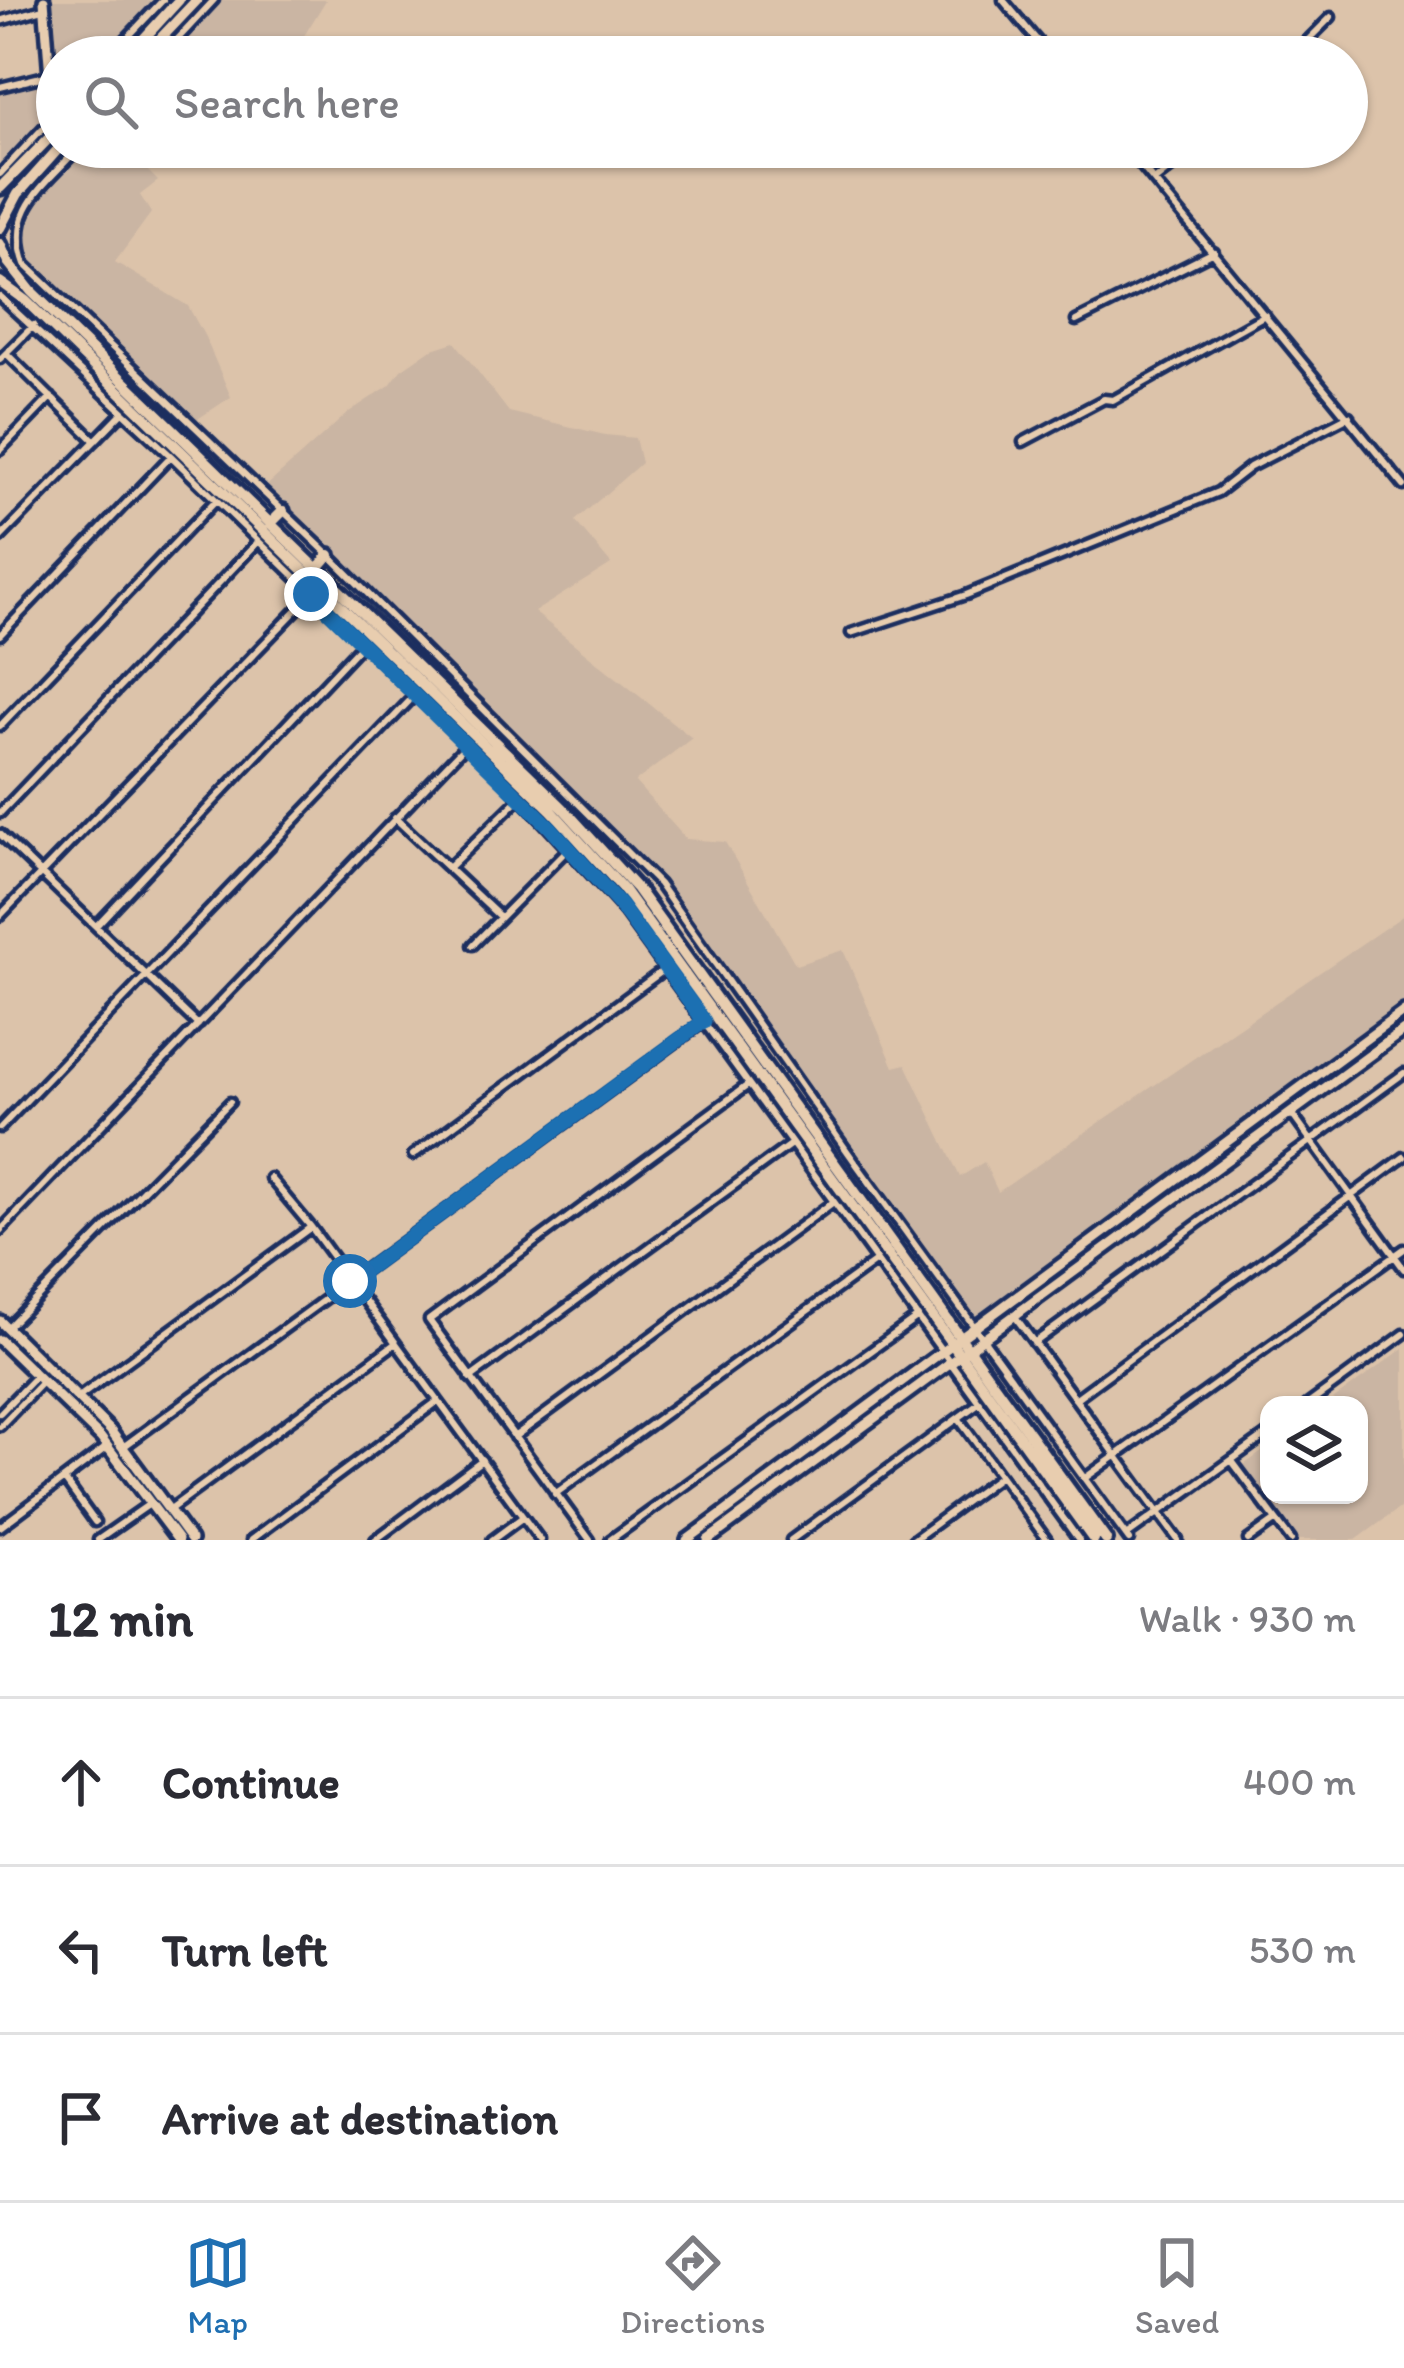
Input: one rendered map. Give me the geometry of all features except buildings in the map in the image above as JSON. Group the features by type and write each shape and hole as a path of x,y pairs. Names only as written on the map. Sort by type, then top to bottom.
{"highway":[{"path":"146,36 179,0"},
{"path":"163,36 197,0"},
{"path":"0,188 5,173 36,147"},
{"path":"0,229 19,194 42,168"},
{"path":"0,244 31,291 538,784 652,908 857,1196 956,1349 1106,1540"},
{"path":"3,289 586,847 655,930 1094,1540"},
{"path":"270,524 283,511"},
{"path":"316,569 329,555"},
{"path":"410,661 423,649"},
{"path":"538,784 549,774"},
{"path":"583,830 593,818"},
{"path":"857,1196 872,1186"}],"street":[{"path":"130,36 163,0"},
{"path":"181,36 214,0"},
{"path":"1003,0 1033,36"},
{"path":"0,21 43,4 46,36"},
{"path":"1311,36 1330,16"},
{"path":"0,87 36,78"},
{"path":"5,173 36,137"},
{"path":"21,213 61,168"},
{"path":"1143,168 1404,486"},
{"path":"1154,181 1170,168"},
{"path":"19,194 20,248 25,264 329,555 659,884 1128,1538 1260,1440"},
{"path":"1076,321 1214,252"},
{"path":"8,262 25,264"},
{"path":"3,289 34,325 416,694 620,905 918,1317 956,1349 980,1402 1078,1540"},
{"path":"1023,442 1104,399 1113,400 1265,315"},
{"path":"34,325 3,356 95,440"},
{"path":"0,449 51,397"},
{"path":"0,538 123,412"},
{"path":"851,633 966,595 1217,492 1250,467 1348,416"},
{"path":"0,635 171,456"},
{"path":"0,726 216,500"},
{"path":"0,813 258,542"},
{"path":"0,916 311,594"},
{"path":"96,926 363,643"},
{"path":"0,1128 416,694"},
{"path":"0,1231 466,745"},
{"path":"448,868 520,798"},
{"path":"395,818 499,916"},
{"path":"0,834 198,1025"},
{"path":"473,945 568,848"},
{"path":"412,1155 665,969"},
{"path":"687,1540 979,1333 1404,1011"},
{"path":"123,1447 704,1021"},
{"path":"979,1333 1014,1315 1404,1030"},
{"path":"1034,1343 1404,1073"},
{"path":"590,1540 429,1320 748,1085"},
{"path":"178,1540 80,1397 4,1325 230,1102"},
{"path":"1291,1113 1404,1269"},
{"path":"470,1378 790,1144"},
{"path":"1075,1399 1404,1157"},
{"path":"269,1178 311,1227 540,1540"},
{"path":"514,1437 832,1203"},
{"path":"80,1397 311,1227"},
{"path":"1085,1478 1404,1249"},
{"path":"556,1494 876,1261"},
{"path":"1014,1315 1178,1540"},
{"path":"610,1540 918,1317"},
{"path":"1319,1396 1404,1334"},
{"path":"0,1340 106,1438 123,1447 191,1540"},
{"path":"170,1510 396,1343"},
{"path":"708,1540 956,1349"},
{"path":"0,1413 40,1378"},
{"path":"0,1426 40,1378"},
{"path":"251,1540 438,1401"},
{"path":"791,1540 980,1402"},
{"path":"958,1418 1044,1537 1033,1540"},
{"path":"0,1527 64,1479 106,1438"},
{"path":"375,1540 482,1460"},
{"path":"1231,1461 1291,1540"},
{"path":"913,1540 1000,1477"},
{"path":"64,1479 95,1522"},
{"path":"103,1538 151,1503"},
{"path":"492,1540 524,1517"},
{"path":"1248,1540 1276,1520"}],"shaded area":[{"path":"44,0 163,0 129,36 47,36"},
{"path":"214,0 326,0 304,36 181,36"},
{"path":"36,80 36,135 0,174 0,91"},
{"path":"61,168 145,168 158,181 140,195 151,213 115,262 188,306 231,397 190,424 25,264 21,213"},
{"path":"455,342 509,412 635,438 641,463 575,521 611,564 534,612 692,738 635,782 686,839 725,842 796,965 843,950 894,1067 906,1064 960,1177 984,1162 998,1192 1404,915 1404,1011 976,1329 659,884 262,490 349,412 390,385 401,370 430,350"},
{"path":"1404,1348 1404,1505 1356,1540 1297,1540 1269,1504 1368,1504 1368,1396 1338,1396"},
{"path":"1260,1453 1260,1492 1241,1467"}],"route":[{"path":"311,594 550,827 620,905 704,1021 350,1281"}]}
